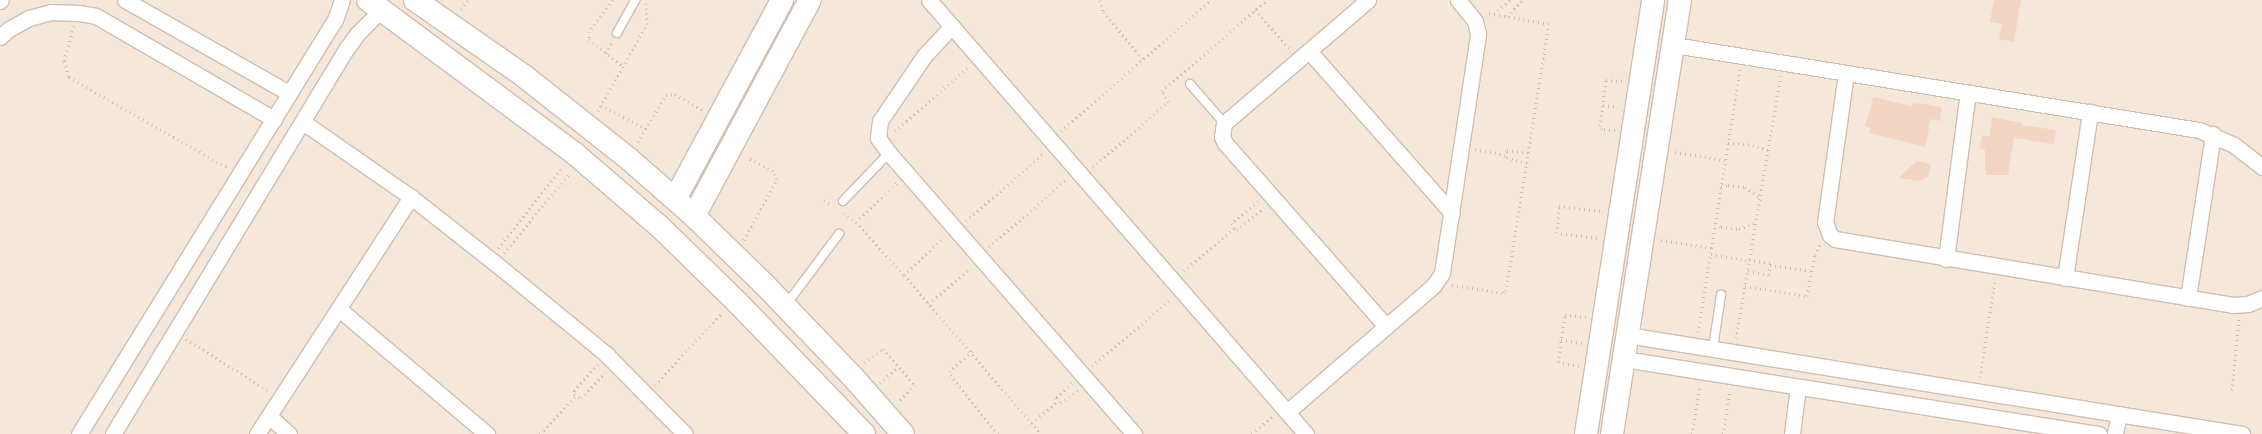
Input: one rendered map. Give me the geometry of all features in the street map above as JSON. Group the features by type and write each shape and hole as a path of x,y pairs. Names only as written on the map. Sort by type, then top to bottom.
{"street":[{"path":"125,0 290,94"},
{"path":"79,434 335,20 342,0"},
{"path":"415,0 517,71 629,159 675,199 764,284 852,376 903,434"},
{"path":"675,199 782,0"},
{"path":"694,216 810,0"},
{"path":"929,0 1306,434"},
{"path":"1368,0 1224,124 1222,130 1225,143 1386,326"},
{"path":"1586,434 1653,0"},
{"path":"1612,434 1680,0"},
{"path":"113,434 375,5 578,156 659,226 738,303 864,434"},
{"path":"1285,410 1436,283 1444,268 1478,34 1475,21 1462,5"},
{"path":"0,37 9,29 29,18 51,12 96,16 274,119"},
{"path":"952,26 924,56 880,121 878,132 885,148 1134,434"},
{"path":"1674,45 2185,127 2212,134 2234,145 2262,168"},
{"path":"1304,55 1452,213"},
{"path":"1846,73 1826,222 1830,235 1842,242 2240,305 2262,298"},
{"path":"1946,258 1968,92"},
{"path":"2065,278 2090,112"},
{"path":"303,122 411,197 492,261 610,358 685,434"},
{"path":"2188,298 2212,134"},
{"path":"257,434 411,197"},
{"path":"738,303 764,284"},
{"path":"339,309 487,434"},
{"path":"1627,335 2242,434"},
{"path":"1624,359 2099,434"},
{"path":"1792,434 1798,387"},
{"path":"2115,434 2118,414"},
{"path":"268,416 289,434"}],"lane":[{"path":"617,33 635,0"},
{"path":"1190,84 1224,124"},
{"path":"844,201 885,148"},
{"path":"785,306 839,234"},
{"path":"1713,348 1722,295"}],"path":[{"path":"613,0 589,32 588,38 623,66"},
{"path":"589,127 647,24 648,16 645,0"},
{"path":"1100,0 1103,12 1143,59"},
{"path":"904,275 1211,0"},
{"path":"929,304 980,257 1168,102 1162,91 1267,0"},
{"path":"1494,14 1510,0"},
{"path":"1507,16 1523,0"},
{"path":"1436,283 1504,293 1506,291 1549,24 1494,14 1462,5"},
{"path":"1255,10 1304,55"},
{"path":"79,13 65,56 64,67 70,77 240,174"},
{"path":"1696,346 1742,56"},
{"path":"885,148 979,57"},
{"path":"1734,352 1783,63"},
{"path":"1632,132 1600,128 1606,80 1640,84"},
{"path":"629,159 662,98 670,93 718,119"},
{"path":"601,106 646,129"},
{"path":"1728,143 1748,144 1768,150"},
{"path":"1462,146 1505,155 1506,159 1526,163"},
{"path":"730,149 773,171 777,178 735,255"},
{"path":"1657,149 1725,160"},
{"path":"1505,155 1507,150 1528,153"},
{"path":"492,261 578,156"},
{"path":"492,261 578,156"},
{"path":"856,222 907,174"},
{"path":"1721,187 1728,185 1745,188 1760,197"},
{"path":"1234,228 1232,223 1272,196"},
{"path":"1032,422 1058,401 1061,403 1234,228 1237,230 1272,196"},
{"path":"824,200 856,222 972,352 1041,434"},
{"path":"1616,241 1557,233 1555,231 1561,205 1620,214"},
{"path":"1716,223 1721,227 1739,229 1756,223"},
{"path":"1745,286 1806,296 1818,248 1830,235"},
{"path":"1643,238 1712,248"},
{"path":"1711,254 1812,271"},
{"path":"1748,271 1768,274 1770,265"},
{"path":"1978,391 1997,267"},
{"path":"646,394 738,303"},
{"path":"2232,390 2240,305"},
{"path":"1596,368 1558,363 1564,315 1604,320"},
{"path":"174,332 280,398"},
{"path":"852,376 883,349 916,386 886,413"},
{"path":"972,352 950,371 950,375 998,434"},
{"path":"576,396 574,391 610,358"},
{"path":"576,396 581,398 610,358"},
{"path":"1692,434 1702,371"},
{"path":"1723,434 1733,376"},
{"path":"1058,401 1056,398 1085,378"},
{"path":"540,434 576,396"},
{"path":"1252,434 1285,410"}],"shaded area":[{"path":"0,0 2262,0 2262,434 0,434"}],"building":[{"path":"1994,0 2021,0 2014,42 1999,39 2002,24 1990,22"},
{"path":"1873,97 1911,106 1916,103 1942,107 1940,121 1931,119 1925,147 1869,133 1870,128 1865,126"},
{"path":"1992,117 2022,123 2022,125 2056,130 2054,144 2014,138 2008,175 1987,175 1985,169 1985,150 1979,148 1982,135 1990,137"},
{"path":"1917,161 1931,164 1928,177 1920,181 1898,178"}]}
